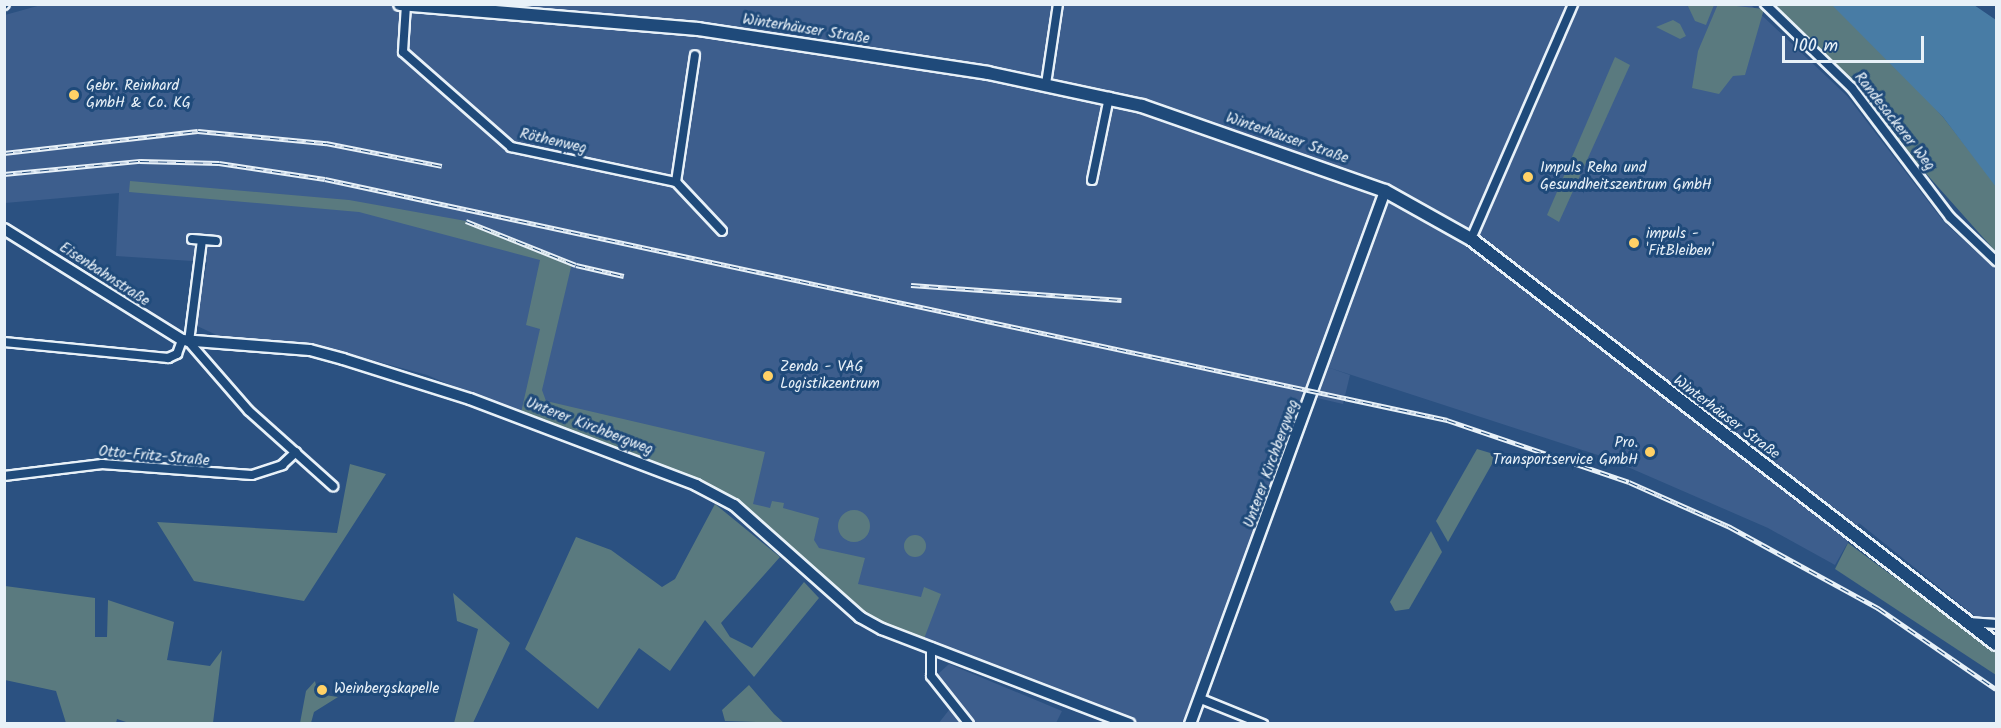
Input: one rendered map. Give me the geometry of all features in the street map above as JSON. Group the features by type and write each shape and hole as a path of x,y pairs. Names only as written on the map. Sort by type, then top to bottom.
{"main road":[{"name":"Winterhäuser Straße","path":"400,4 488,8 698,28 1046,84 1109,97 1266,146 1385,191 1471,239 1963,621 1996,644"}],"street":[{"path":"1046,84 1058,4"},
{"path":"1471,239 1573,4"},
{"name":"Randesackerer Weg","path":"1766,4 1852,88 1950,217 1996,261"},
{"name":"Röthenweg","path":"406,5 403,52 511,147 676,182"},
{"path":"694,56 676,182 722,231"},
{"path":"1092,180 1109,97"},
{"name":"Unterer Kirchbergweg","path":"1190,723 1201,699 1385,191"},
{"name":"Eisenbahnstraße","path":"4,229 185,341 249,411 333,486"},
{"path":"192,239 216,241"},
{"path":"4,342 168,358 177,354 185,341 202,240"},
{"name":"Unterer Kirchbergweg","path":"185,341 305,350 343,359 470,399 696,485 734,504 860,617 931,647 1129,723"},
{"name":"Otto-Fritz-Straße","path":"4,476 102,464 252,475 282,465 296,452"},
{"path":"1963,621 1996,624"},
{"path":"931,647 931,676 969,723"},
{"path":"1201,699 1263,723"}],"shaded area":[{"path":"41,5 1751,5 1847,96 1944,222 1996,270 1996,633 1859,523 1835,565 1768,528 1607,458 1324,366 1350,375 1343,404 1313,397 1190,723 1129,723 882,629 734,505 427,375 310,343 223,338 195,325 207,262 116,256 119,193 5,203 5,15"},
{"path":"1832,5 1974,5 1996,20 1996,187 1943,117"},
{"path":"949,664 1062,711 1056,723 938,724 949,710 938,674"}],"green space":[{"path":"1687,4 1714,5 1706,25 1695,21"},
{"path":"1718,4 1764,9 1745,75 1733,76 1719,94 1692,88 1698,51"},
{"path":"1776,5 1841,5 1943,117 1996,185 1996,252"},
{"path":"1673,20 1680,24 1686,36 1680,39 1656,27"},
{"path":"1615,57 1630,65 1559,222 1547,215"},
{"path":"130,181 349,200 466,221 572,263 542,390 546,401 765,452 753,504 770,508 772,501 784,503 783,508 819,518 814,540 819,548 865,558 858,584 921,597 924,587 941,594 922,644 882,629 734,504 520,417 540,329 526,325 540,260 359,212 129,192"},
{"path":"1477,449 1497,455 1448,542 1436,521"},
{"path":"350,464 386,474 304,601 194,581 157,522 337,533"},
{"path":"715,504 780,557 721,623 730,637 752,648 804,582 819,598 754,677 705,620 670,671 639,648 598,709 525,649 576,537 611,550 662,587 675,579"},
{"path":"854,510 866,514 870,526 866,538 854,542 842,538 838,526 842,514"},
{"path":"1431,531 1442,552 1409,609 1395,611 1390,602"},
{"path":"915,535 923,538 926,546 923,554 915,557 907,554 904,546 907,538"},
{"path":"1848,543 1996,652 1996,675 1835,569"},
{"path":"5,586 95,598 95,637 107,637 108,600 174,622 167,660 210,666 222,650 213,723 129,723 117,719 116,723 66,723 56,691 5,680"},
{"path":"453,593 510,643 473,723 454,723 478,629 457,621"},
{"path":"315,681 318,694 338,697 314,712 311,723 300,723 306,691"},
{"path":"749,685 784,723 725,721 722,710"}],"railway":[{"path":"4,153 198,131 326,143 442,166"},
{"path":"4,174 140,161 219,163 325,179 1447,420 1629,482 1730,527 1878,608 1996,689"},
{"path":"466,221 576,265 624,276"},
{"path":"911,285 1121,300"}],"place":[{"name":"Gebr. Reinhard GmbH & Co. KG","path":"74,95"},
{"name":"Impuls Reha und Gesundheitszentrum GmbH","path":"1528,177"},
{"name":"impuls - 'FitBleiben'","path":"1634,243"},
{"name":"Zenda - VAG Logistikzentrum","path":"768,376"},
{"name":"Pro. Transportservice GmbH","path":"1650,452"},
{"name":"Weinbergskapelle","path":"322,690"}]}
